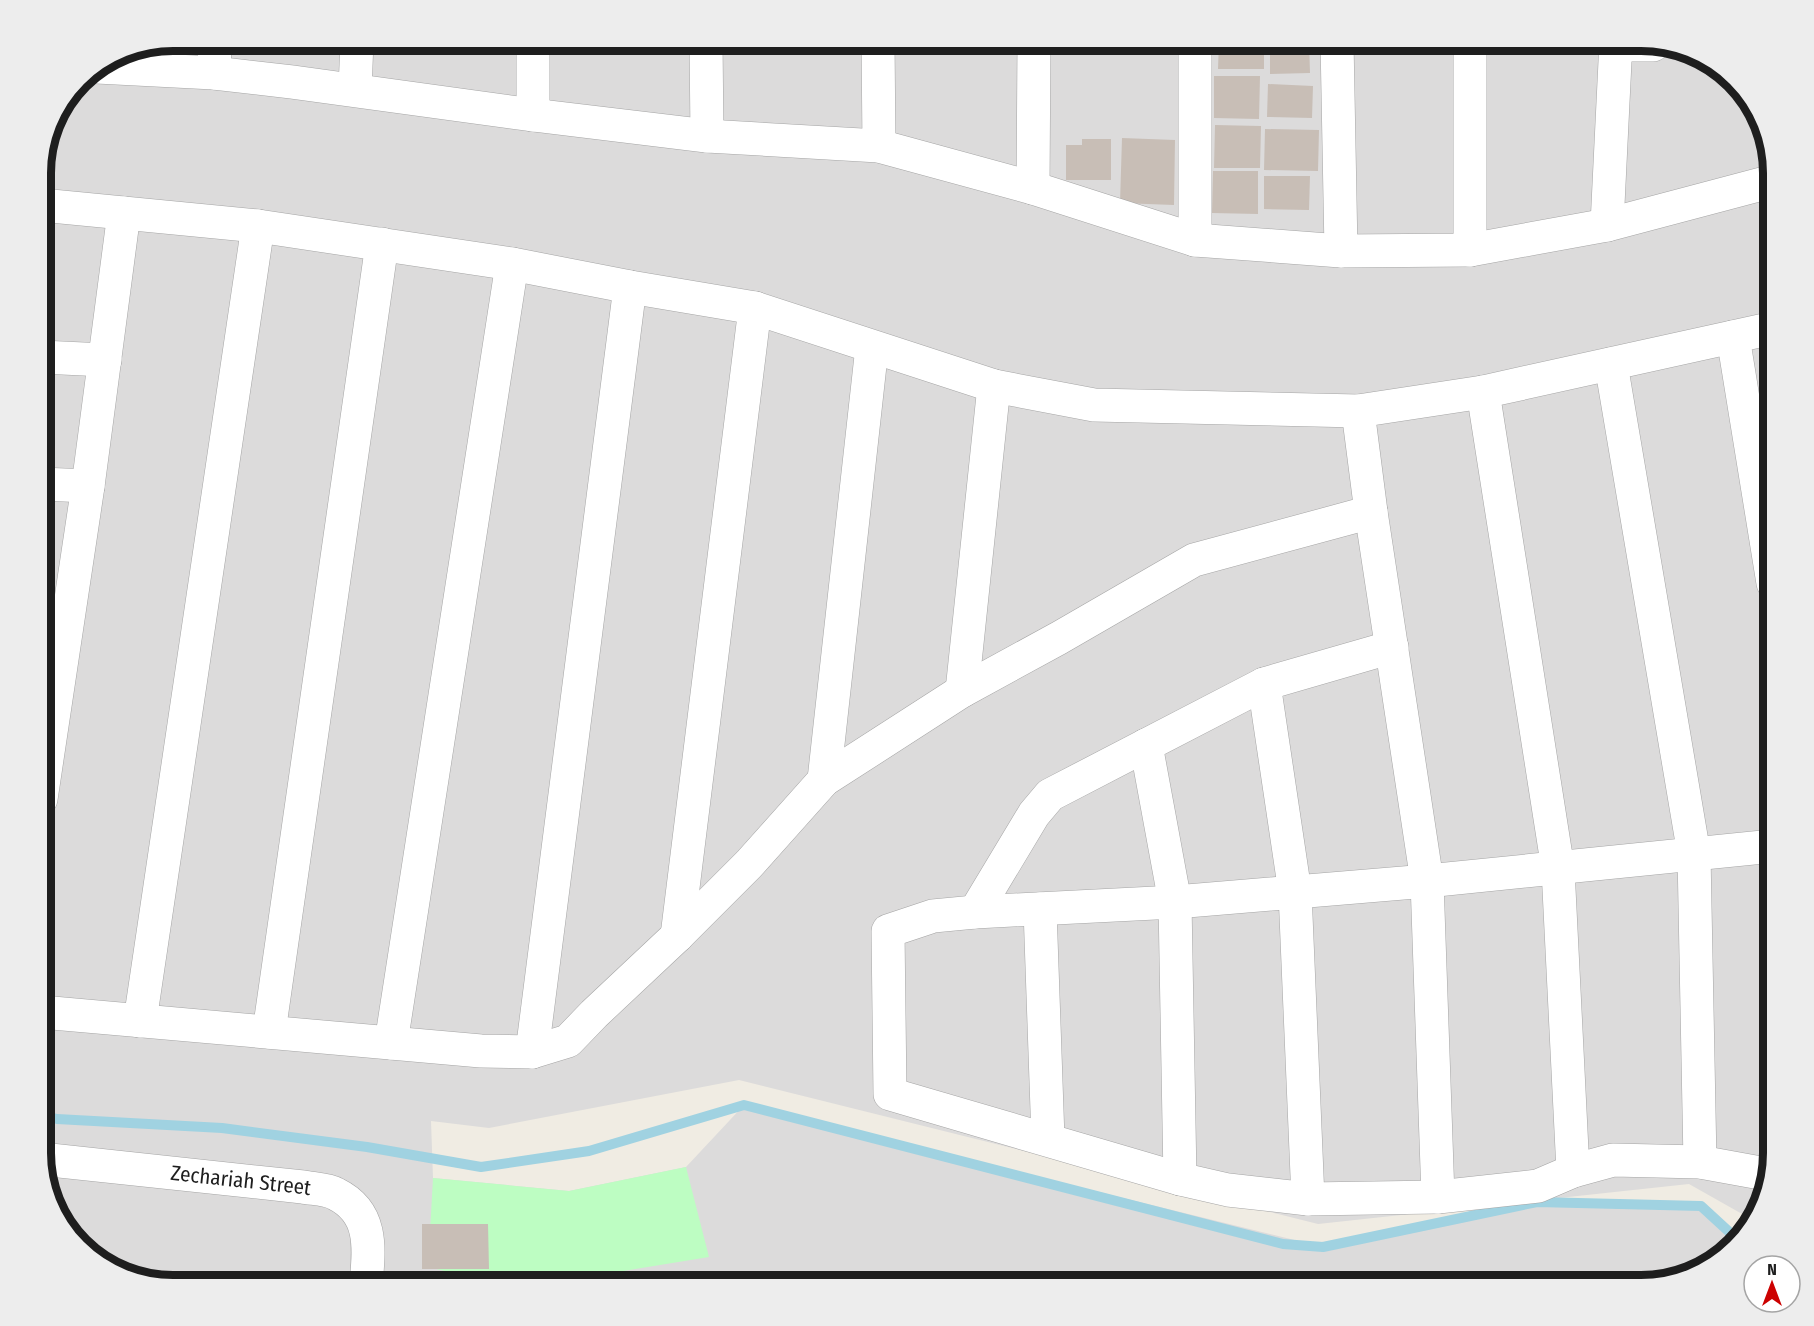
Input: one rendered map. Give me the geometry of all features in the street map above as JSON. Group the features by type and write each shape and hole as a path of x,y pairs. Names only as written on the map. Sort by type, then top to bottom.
{"street":[{"path":"214,73 215,51"},
{"path":"355,90 357,51"},
{"path":"533,51 533,116"},
{"path":"706,51 707,136"},
{"path":"878,51 879,146"},
{"path":"1033,188 1034,51"},
{"path":"1195,51 1196,240"},
{"path":"1337,51 1341,251"},
{"path":"1470,51 1470,250"},
{"path":"1606,225 1616,51"},
{"path":"111,68 214,73 355,90 533,116 707,136 879,146 1033,188 1196,240 1341,251 1470,250 1606,225 1763,184"},
{"path":"51,207 258,226 512,264 755,308 993,386 1094,405 1358,411 1483,392 1763,330"},
{"path":"51,732 88,486 124,213"},
{"path":"140,1021 258,226"},
{"path":"269,1032 382,244"},
{"path":"391,1042 512,264"},
{"path":"532,1052 630,287"},
{"path":"677,936 755,308"},
{"path":"1733,337 1763,522"},
{"path":"824,780 872,347"},
{"path":"51,357 105,360"},
{"path":"1611,364 1694,854 1700,1162"},
{"path":"962,691 993,386"},
{"path":"1483,392 1558,869 1573,1171"},
{"path":"1358,411 1427,882 1438,1197"},
{"path":"51,484 88,486"},
{"path":"51,1013 481,1051 532,1052 568,1041 749,864 824,780 962,691 1194,560 1371,512"},
{"path":"975,912 1034,814 1050,795 1264,684 1392,647"},
{"path":"1264,684 1295,892 1308,1199"},
{"path":"1146,745 1175,902 1180,1179"},
{"path":"1761,1173 1700,1162 1613,1160 1573,1171 1538,1186 1438,1197 1308,1199 1228,1190 1180,1179 1048,1138 890,1094 888,931 933,916 1175,902 1427,882 1763,847"},
{"path":"1040,909 1048,1138"},
{"name":"Zechariah Street","path":"51,1161 303,1187 334,1193 355,1206 365,1226 369,1247 367,1275"}],"shaded area":[{"path":"173,51 1641,51 1680,57 1715,76 1738,99 1747,112 1757,134 1763,165 1763,1161 1757,1192 1746,1216 1689,1184 1318,1224 739,1080 489,1128 431,1121 433,1178 569,1191 686,1167 744,1105 1323,1247 1537,1202 1701,1206 1732,1234 1702,1259 1680,1269 1649,1275 165,1275 134,1269 99,1250 81,1233 64,1207 57,1192 51,1161 51,165 57,134 76,99 93,81 112,67 134,57"}],"green space":[{"path":"686,1167 709,1257 593,1275 462,1275 428,1267 433,1178 569,1191"}],"building":[{"path":"1219,51 1264,51 1264,69 1218,69"},
{"path":"1270,51 1309,51 1310,73 1270,74"},
{"path":"1214,76 1260,76 1259,119 1214,118"},
{"path":"1268,84 1313,86 1312,118 1267,117"},
{"path":"1215,125 1261,126 1260,168 1214,168"},
{"path":"1265,129 1319,130 1318,171 1264,170"},
{"path":"1122,138 1175,140 1174,205 1120,203"},
{"path":"1082,139 1111,139 1111,180 1066,180 1066,145 1082,145"},
{"path":"1213,171 1258,171 1258,214 1212,213"},
{"path":"1264,176 1310,176 1309,210 1264,209"},
{"path":"422,1224 488,1224 489,1269 422,1269"}],"waterway":[{"path":"51,1118 222,1128 367,1147 481,1167 589,1151 744,1105 1283,1244 1323,1247 1537,1202 1701,1206 1732,1234"}]}
